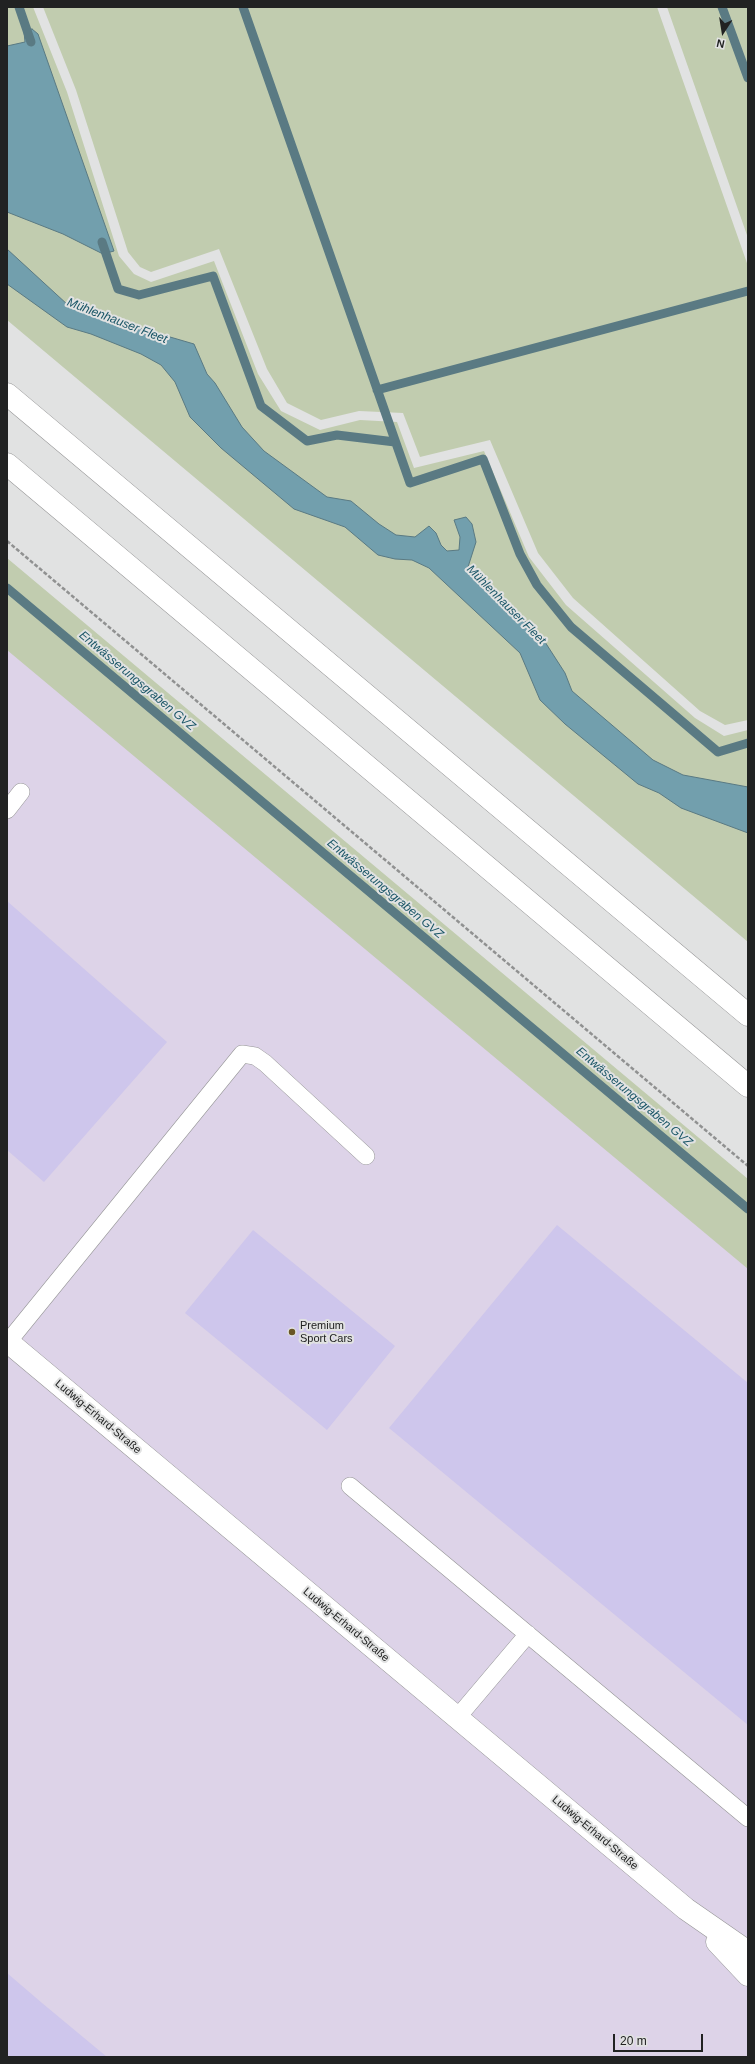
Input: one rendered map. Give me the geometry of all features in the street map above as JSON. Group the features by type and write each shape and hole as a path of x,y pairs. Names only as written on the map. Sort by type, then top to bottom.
{"main road":[{"path":"7,394 748,1015"},
{"path":"7,464 748,1086"},
{"name":"Ludwig-Erhard-Straße","path":"7,1341 686,1909 748,1952"},
{"name":"Ludwig-Erhard-Straße","path":"686,1909 748,1975"}],"lane":[{"path":"7,810 20,792"},
{"path":"7,1341 242,1054 255,1056 265,1063 366,1156"},
{"path":"350,1486 748,1818"},
{"path":"457,1718 528,1634"}],"path":[{"path":"7,541 748,1166"}],"shaded area":[{"path":"7,648 748,1268 748,2057 7,2057"}],"green space":[{"path":"7,7 33,7 67,92 119,256 134,274 151,282 214,261 258,374 281,411 320,430 360,420 397,422 414,468 484,451 529,557 566,605 695,718 724,736 748,730 748,942 7,320"},
{"path":"43,7 657,7 748,266 748,720 725,725 700,711 573,598 538,553 490,440 420,457 403,413 359,411 321,420 287,403 267,369 219,249 151,272 140,267 128,252 76,90"},
{"path":"667,7 748,8 748,238"},
{"path":"7,558 748,1179 748,1269 7,650"}],"water":[{"path":"32,29 38,34 114,251 103,254 63,234 7,212 7,46 25,42 24,32"},
{"name":"Mühlenhauser Fleet","path":"7,249 68,305 105,318 194,344 207,374 215,383 242,427 264,451 327,497 351,501 379,524 396,535 415,537 429,526 436,533 441,545 447,551 459,550 460,537 454,520 466,517 472,524 476,542 468,567 504,599 545,642 565,673 572,691 653,760 683,775 748,787 748,833 681,808 659,793 638,784 565,724 540,700 520,653 429,568 412,560 395,559 378,555 345,527 294,509 221,448 190,417 175,382 161,365 141,354 91,334 67,327 7,284"}],"building":[{"path":"7,901 167,1042 44,1182 7,1150"},
{"path":"557,1225 748,1383 748,1725 389,1428"},
{"name":"Premium Sport Cars","path":"253,1230 395,1346 327,1430 185,1313"},
{"path":"7,1973 42,2003 107,2057 7,2057"}],"waterway":[{"path":"19,7 31,42"},
{"path":"243,7 410,483 483,459 520,554 537,585 571,627 718,752 748,743"},
{"path":"722,7 748,78"},
{"path":"102,242 118,289 139,295 213,276 261,406 307,441 337,435 395,442"},
{"path":"377,390 748,291"},
{"name":"Entwässerungsgraben GVZ","path":"7,588 748,1209"}],"place":[{"name":"Premium Sport Cars","path":"292,1332"}]}
